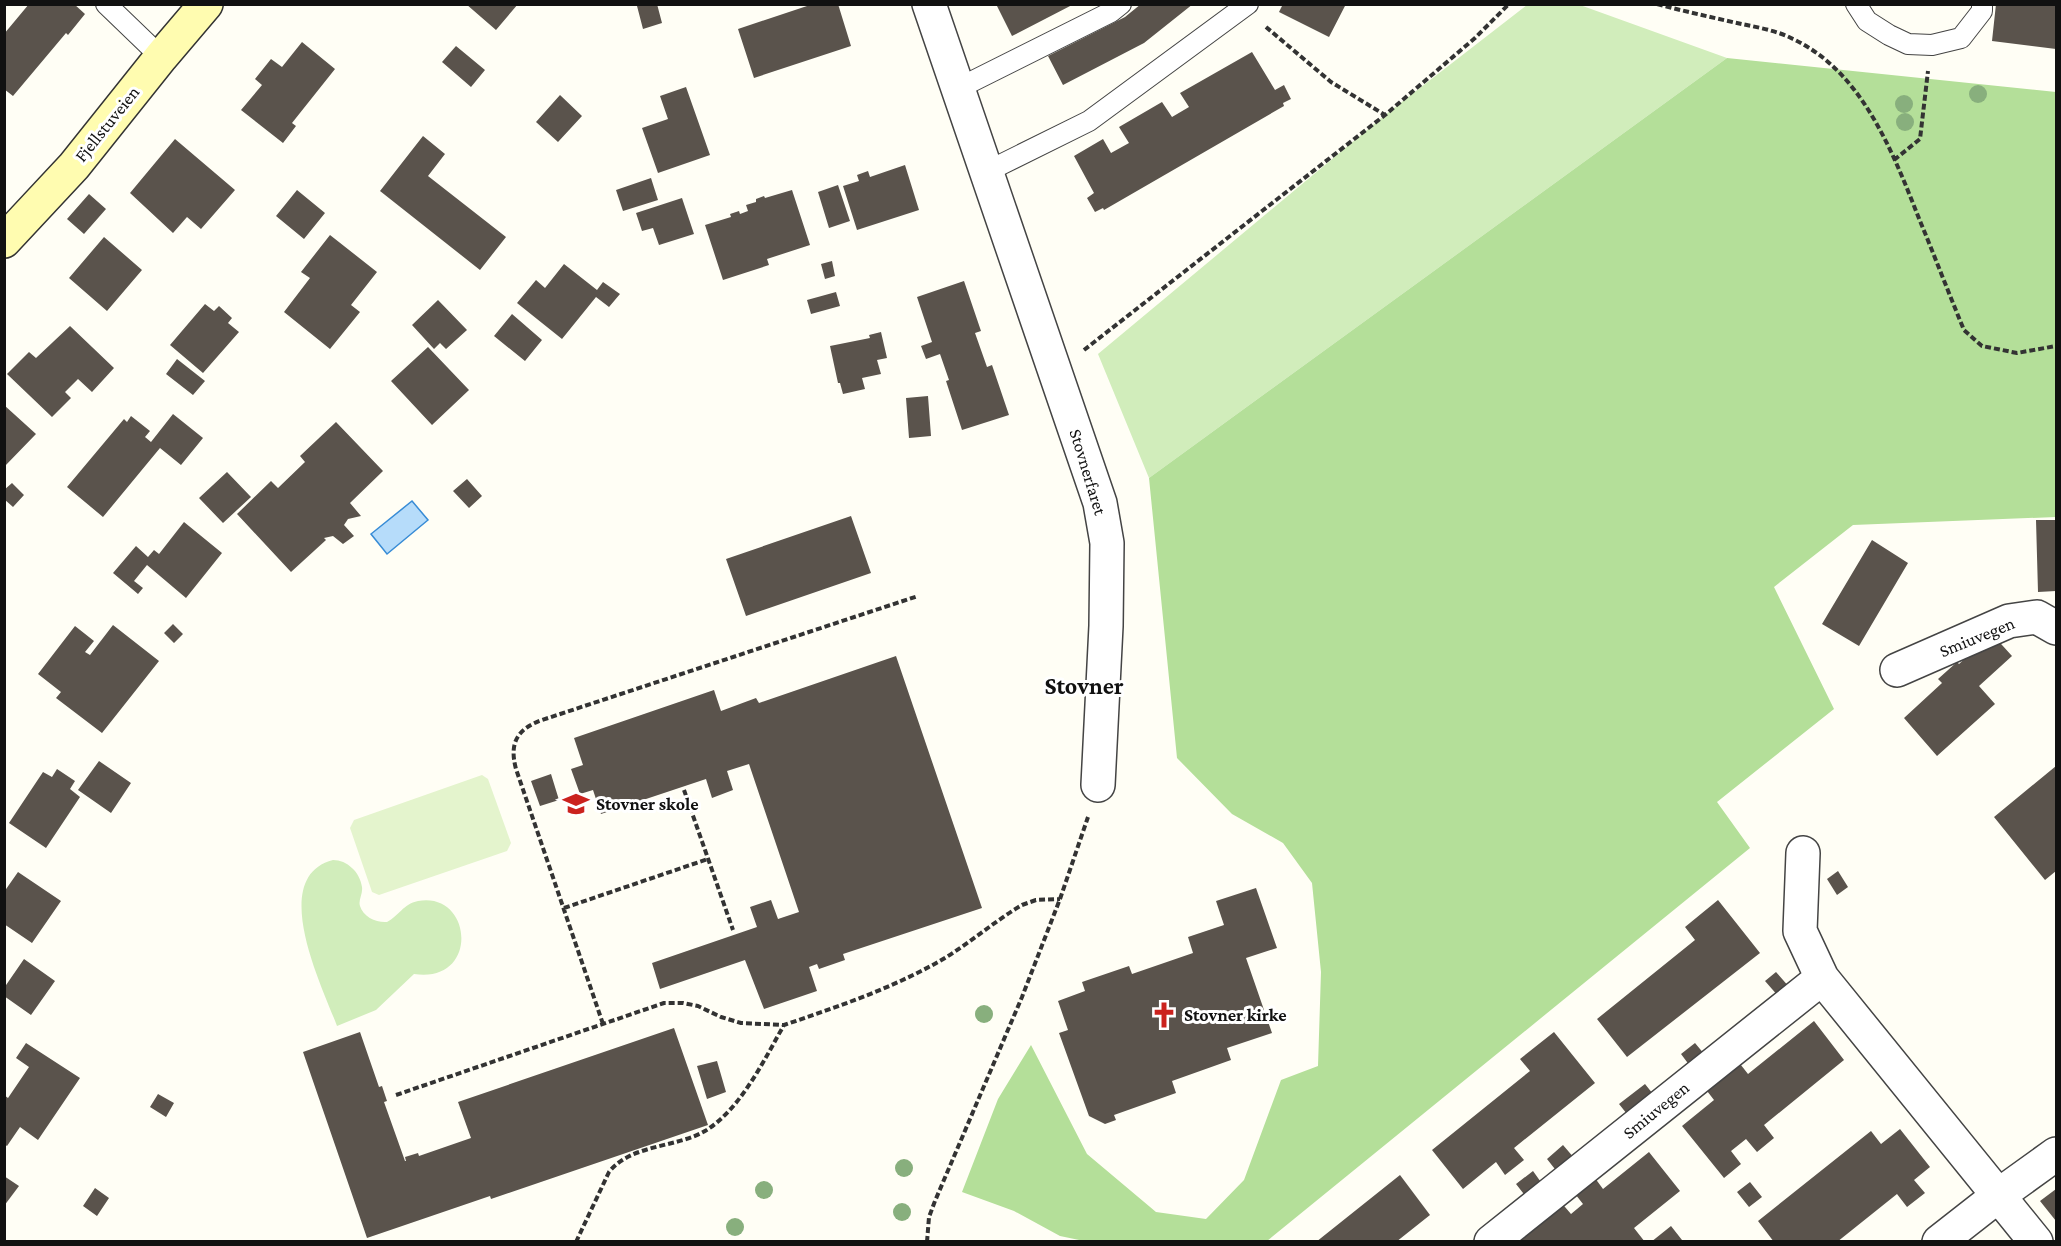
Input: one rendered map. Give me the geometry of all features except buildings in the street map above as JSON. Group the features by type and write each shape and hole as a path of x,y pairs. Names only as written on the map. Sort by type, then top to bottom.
{"street":[{"name":"Fjellstuveien","path":"4,241 74,166 206,4"},
{"name":"Stovnerfaret","path":"929,4 1100,503 1107,543 1106,626 1098,785"},
{"name":"Smiuvegen","path":"1898,670 2009,621 2037,617 2056,627"},
{"path":"1803,853 1800,931 1822,978 2036,1242"},
{"name":"Smiuvegen","path":"1491,1242 1822,978"},
{"path":"1939,1242 2056,1154"}],"lane":[{"path":"106,4 161,57"},
{"path":"957,89 1111,12 1121,4"},
{"path":"1856,4 1867,21 1889,35 1908,44 1932,45 1960,38 1982,11 1982,4"},
{"path":"986,172 1089,121 1246,5"}],"path":[{"path":"1055,368 1132,314 1385,116 1475,38 1509,4"},
{"path":"1657,4 1792,38 1832,64 1855,91 1881,130 1964,330 1982,346 2017,353 2056,346"},
{"path":"1246,5 1270,31 1331,82 1385,116"},
{"path":"1894,160 1920,139 1932,45"},
{"path":"603,1024 513,757 516,737 525,728 542,720 918,596"},
{"path":"927,1242 930,1217 935,1201 1022,997 1060,898 1098,785"},
{"path":"684,790 734,930"},
{"path":"564,908 708,859"},
{"path":"396,1095 664,1003 698,1006 741,1023 784,1025 846,1004 895,984 939,962 1022,905 1036,900 1060,898"},
{"path":"576,1242 614,1166 633,1155 692,1137 714,1125 748,1089 784,1025"}],"green space":[{"path":"1527,5 1580,5 1727,58 1149,478 1098,354 1385,115"},
{"path":"1727,58 2056,92 2056,517 1853,525 1774,587 1834,709 1717,802 1750,848 1267,1241 1084,1241 1060,1236 1014,1211 962,1192 998,1099 1031,1045 1087,1154 1156,1212 1206,1219 1244,1180 1281,1080 1318,1066 1321,972 1312,883 1283,843 1232,814 1177,758 1149,478"},
{"path":"482,775 488,779 511,843 507,851 379,895 372,892 350,828 354,820"},
{"path":"333,860 348,865 359,876 362,887 360,906 371,918 387,922 413,903 436,902 450,910 458,922 461,937 459,953 450,965 435,973 414,974 376,1010 337,1026 312,961 305,935 302,910 304,888 314,870"}],"water":[{"path":"412,501 428,520 387,554 371,534"}],"place":[{"name":"Stovner skole","path":"576,804"},
{"name":"Stovner kirke","path":"1164,1015"}],"district":[{"name":"Stovner","path":"1084,685"}]}
